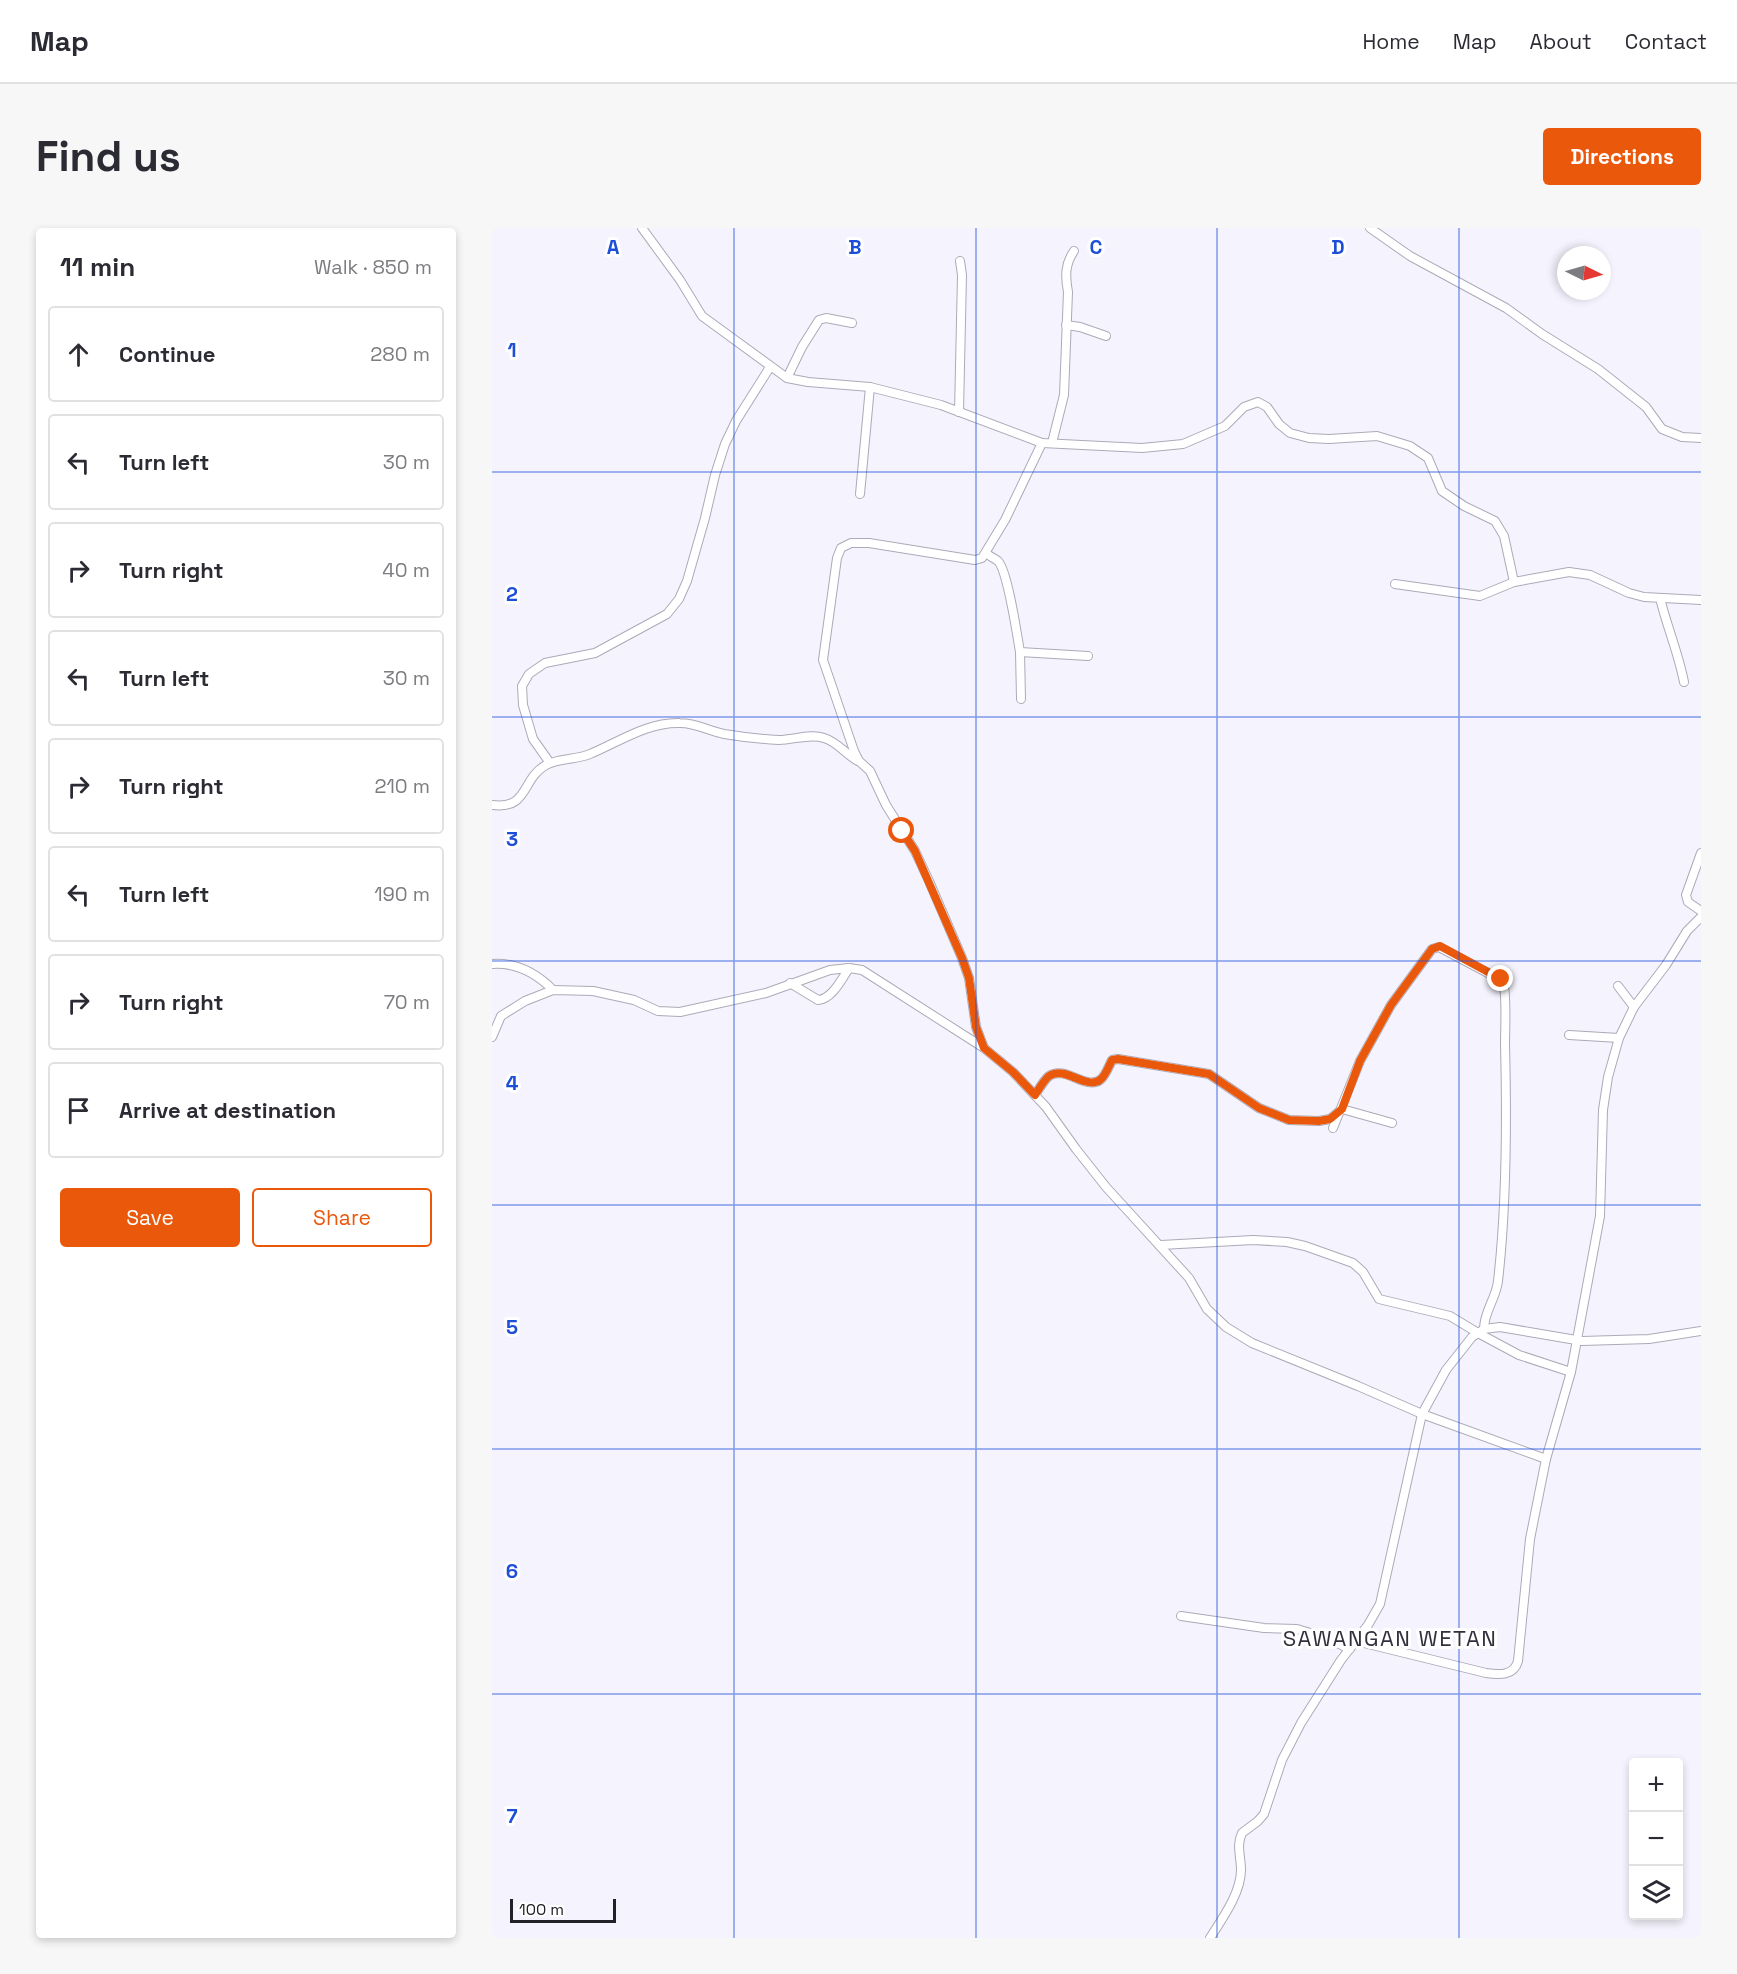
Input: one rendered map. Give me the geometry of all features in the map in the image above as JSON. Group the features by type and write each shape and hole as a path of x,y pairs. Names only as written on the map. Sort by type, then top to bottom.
{"street":[{"path":"642,228 680,280 702,316 787,378 870,387 941,405 1042,443 1142,448 1183,444 1225,426 1244,407 1258,402 1267,407 1279,424 1290,433 1309,438 1329,439 1377,436 1410,446 1428,458 1442,491 1464,506 1495,521 1504,536 1514,582"},
{"path":"1370,228 1410,256 1506,308 1598,369 1646,407 1662,429 1682,437 1701,438"},
{"path":"1052,443 1064,395 1066,267 1074,251"},
{"path":"959,412 962,275 960,261"},
{"path":"787,378 802,347 819,320 826,318 852,322"},
{"path":"1066,325 1106,336"},
{"path":"550,763 533,740 523,705 522,686 529,674 545,663 595,653 667,614 679,599 702,529 725,444 736,421 770,367"},
{"path":"860,494 870,387"},
{"path":"859,761 824,660 837,558 841,548 851,543 870,543 975,560 982,558 1005,520 1042,443"},
{"path":"986,553 998,562 1004,571 1014,612 1020,652 1021,699"},
{"path":"1395,584 1480,596 1514,582 1569,572 1590,575 1629,593 1660,598 1701,600"},
{"path":"1660,598 1666,622 1678,651 1684,682"},
{"path":"1020,652 1088,656"},
{"path":"492,805 503,806 522,797 531,778 550,763 580,758 629,735 660,725 694,724 722,733 780,740 824,737 870,771 886,805 915,851 962,958 969,978 976,1027 984,1048"},
{"path":"1701,854 1686,895 1688,902 1701,911"},
{"path":"1356,1641 1466,1669 1497,1674 1508,1673 1515,1669 1518,1661 1530,1539 1546,1459 1571,1372 1600,1216 1603,1110 1608,1077 1619,1038 1634,1006 1666,965 1688,931 1701,917"},
{"path":"1333,1128 1360,1061 1391,1005 1432,949 1440,946 1503,981 1506,1133 1498,1281 1494,1299 1486,1312 1481,1331"},
{"path":"492,964 517,966 537,976 553,990"},
{"path":"790,983 822,1000 829,996 849,968"},
{"path":"492,1036 501,1016 525,1001 553,990 568,989 609,994 634,1000 658,1011 670,1012 766,993 830,970 849,968 862,970 984,1048 1006,1065 1035,1095 1106,1187 1189,1278 1207,1309 1237,1336 1422,1414 1546,1459"},
{"path":"1618,986 1634,1006"},
{"path":"1569,1035 1619,1038"},
{"path":"1035,1095 1049,1076 1055,1074 1089,1082 1099,1081 1112,1060 1118,1059 1209,1074 1259,1108 1289,1120 1330,1119 1342,1109"},
{"path":"1342,1109 1392,1123"},
{"path":"1161,1245 1253,1240 1287,1242 1305,1246 1353,1263 1363,1272 1380,1299 1450,1316 1481,1331 1519,1355 1571,1372"},
{"path":"1210,1938 1222,1920 1238,1886 1241,1870 1238,1849 1242,1833 1264,1814 1282,1760 1296,1732 1317,1696 1380,1604 1422,1414 1451,1363 1465,1345 1481,1331 1512,1327 1577,1340 1650,1339 1701,1331"},
{"path":"1181,1616 1264,1628 1297,1629 1324,1637 1350,1649"}],"district":[{"name":"SAWANGAN WETAN","path":"1390,1638"}],"route":[{"path":"902,831 915,851 962,958 969,978 976,1027 984,1048 999,1059 1035,1095 1049,1076 1055,1074 1089,1082 1099,1081 1112,1060 1118,1059 1209,1074 1259,1108 1289,1120 1330,1119 1342,1109 1360,1061 1391,1005 1432,949 1440,946 1501,979"}]}
